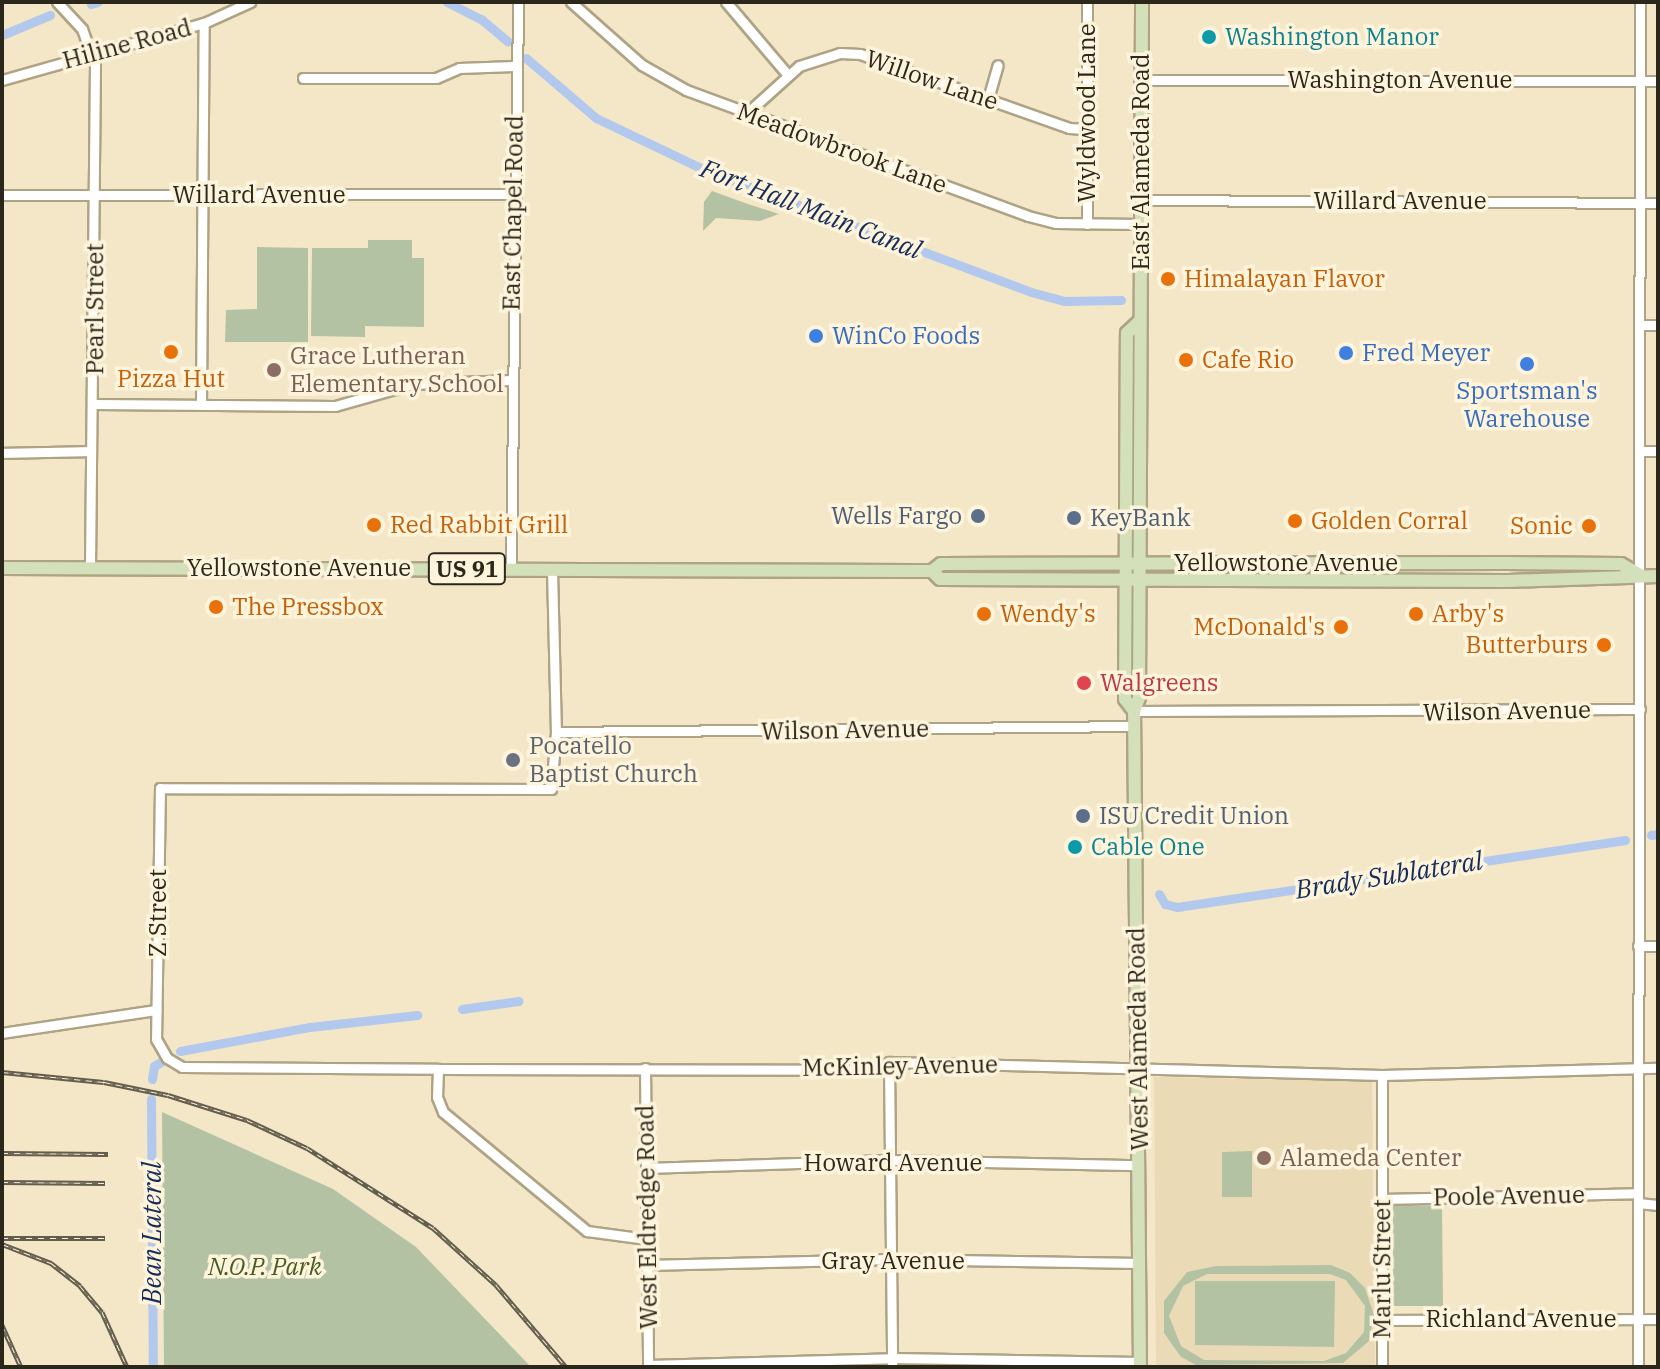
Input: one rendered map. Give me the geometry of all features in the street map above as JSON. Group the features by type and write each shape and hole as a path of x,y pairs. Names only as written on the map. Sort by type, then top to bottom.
{"main road":[{"name":"East Alameda Road","path":"1133,563 1140,321 1142,2"},
{"name":"West Alameda Road","path":"1133,563 1139,698 1134,711 1134,726 1140,1365"},
{"name":"Yellowstone Avenue","path":"2,568 932,571 941,564 1621,564 1640,575"},
{"name":"Yellowstone Avenue","path":"932,571 940,579 1622,580 1640,575 1658,576"}],"street":[{"path":"57,2 82,29 93,51"},
{"name":"Hiline Road","path":"2,80 93,51 204,23 250,2"},
{"name":"East Chapel Road","path":"511,569 511,380 516,194 514,66 518,2"},
{"name":"Meadowbrook Lane","path":"571,2 642,65 686,90 1028,216 1087,224 1141,224"},
{"path":"726,2 788,75"},
{"name":"Wyldwood Lane","path":"1087,2 1087,224"},
{"path":"1638,1367 1636,1068 1641,451 1640,2"},
{"path":"201,405 204,23"},
{"name":"Pearl Street","path":"90,567 90,451 95,404 93,51"},
{"name":"Willow Lane","path":"747,113 788,75 816,58 860,54 1069,128 1086,129"},
{"path":"988,99 998,65"},
{"path":"303,78 436,78 459,68 514,66"},
{"name":"Washington Avenue","path":"1142,80 1658,81"},
{"name":"Willard Avenue","path":"2,195 516,194"},
{"name":"Willard Avenue","path":"1141,200 1658,203"},
{"path":"1640,325 1658,325"},
{"path":"95,404 335,406 412,384 511,380"},
{"path":"2,453 90,451"},
{"path":"1641,451 1658,451"},
{"path":"552,570 556,732"},
{"name":"Wilson Avenue","path":"1134,711 1640,709"},
{"name":"Wilson Avenue","path":"556,732 1134,726"},
{"name":"Z Street","path":"156,1039 160,788 551,789 556,732"},
{"path":"1638,946 1658,946"},
{"path":"2,1033 156,1010"},
{"name":"McKinley Avenue","path":"156,1039 167,1058 182,1067 878,1070 889,1062 1382,1075 1658,1068"},
{"path":"889,1062 892,1363"},
{"name":"West Eldredge Road","path":"645,1068 648,1366"},
{"path":"438,1069 437,1097 443,1112 575,1222 587,1231 646,1239"},
{"name":"Marlu Street","path":"1382,1075 1382,1367"},
{"name":"Howard Avenue","path":"646,1168 890,1160 1139,1165"},
{"name":"Poole Avenue","path":"1382,1199 1638,1198 1658,1205"},
{"name":"Gray Avenue","path":"647,1265 891,1259 1140,1263"},
{"name":"Richland Avenue","path":"1383,1320 1658,1319"},
{"path":"648,1366 892,1363 1140,1365"}],"shaded area":[{"name":"Alameda Center","path":"1154,1077 1372,1081 1375,1367 1156,1367"}],"green space":[{"path":"712,191 779,214 760,221 716,218 703,231 704,202"},
{"path":"368,240 412,240 412,258 424,258 424,327 365,326 365,337 311,336 312,248 368,248"},
{"path":"257,247 308,248 308,342 225,342 226,310 257,309"},
{"name":"N.O.P. Park","path":"162,1112 333,1189 416,1247 531,1367 164,1367"},
{"path":"1252,1151 1252,1197 1222,1197 1222,1152"},
{"path":"1442,1205 1443,1306 1393,1306 1393,1206"},
{"path":"1331,1265 1350,1273 1365,1288 1374,1315 1369,1341 1343,1363 1196,1365 1181,1357 1164,1333 1164,1301 1187,1272 1216,1266","holes":["1207,1274 1330,1274 1346,1280 1365,1306 1364,1332 1346,1353 1324,1361 1204,1360 1181,1346 1169,1316 1183,1286"]},
{"path":"1195,1281 1335,1281 1334,1347 1195,1345"}],"waterway":[{"name":"Fort Hall Main Canal","path":"91,4 98,2"},
{"name":"Fort Hall Main Canal","path":"447,2 481,19 508,42"},
{"name":"Fort Hall Main Canal","path":"2,35 50,15"},
{"name":"Fort Hall Main Canal","path":"526,58 596,118 705,170 1031,292 1064,301 1121,300"},
{"name":"Brady Sublateral","path":"1651,835 1658,834"},
{"name":"Brady Sublateral","path":"1159,894 1165,904 1177,907 1625,840"},
{"name":"Bean Lateral","path":"462,1009 518,1001"},
{"name":"Bean Lateral","path":"180,1051 310,1027 417,1015"},
{"name":"Bean Lateral","path":"152,1079 154,1066 161,1062"},
{"name":"Bean Lateral","path":"151,1099 153,1367"}],"railway":[{"path":"2,1072 104,1082 168,1095 247,1120 307,1148 433,1228 496,1285 566,1367"},
{"path":"2,1153 108,1154"},
{"path":"2,1182 105,1183"},
{"path":"2,1238 105,1238"},
{"path":"2,1244 51,1263 80,1286 102,1312 127,1367"},
{"path":"2,1325 21,1367"}],"place":[{"name":"Washington Manor","path":"1209,37"},
{"name":"Himalayan Flavor","path":"1168,279"},
{"name":"WinCo Foods","path":"816,336"},
{"name":"Pizza Hut","path":"171,352"},
{"name":"Fred Meyer","path":"1346,353"},
{"name":"Cafe Rio","path":"1186,360"},
{"name":"Sportsman's Warehouse","path":"1527,364"},
{"name":"Grace Lutheran Elementary School","path":"274,370"},
{"name":"Wells Fargo","path":"978,516"},
{"name":"KeyBank","path":"1074,518"},
{"name":"Golden Corral","path":"1295,521"},
{"name":"Red Rabbit Grill","path":"374,525"},
{"name":"Sonic","path":"1589,526"},
{"name":"The Pressbox","path":"216,607"},
{"name":"Wendy's","path":"984,614"},
{"name":"Arby's","path":"1416,614"},
{"name":"McDonald's","path":"1341,627"},
{"name":"Butterburs","path":"1604,645"},
{"name":"Walgreens","path":"1084,683"},
{"name":"Pocatello Baptist Church","path":"513,760"},
{"name":"ISU Credit Union","path":"1083,816"},
{"name":"Cable One","path":"1075,847"},
{"name":"Alameda Center","path":"1264,1158"}]}
